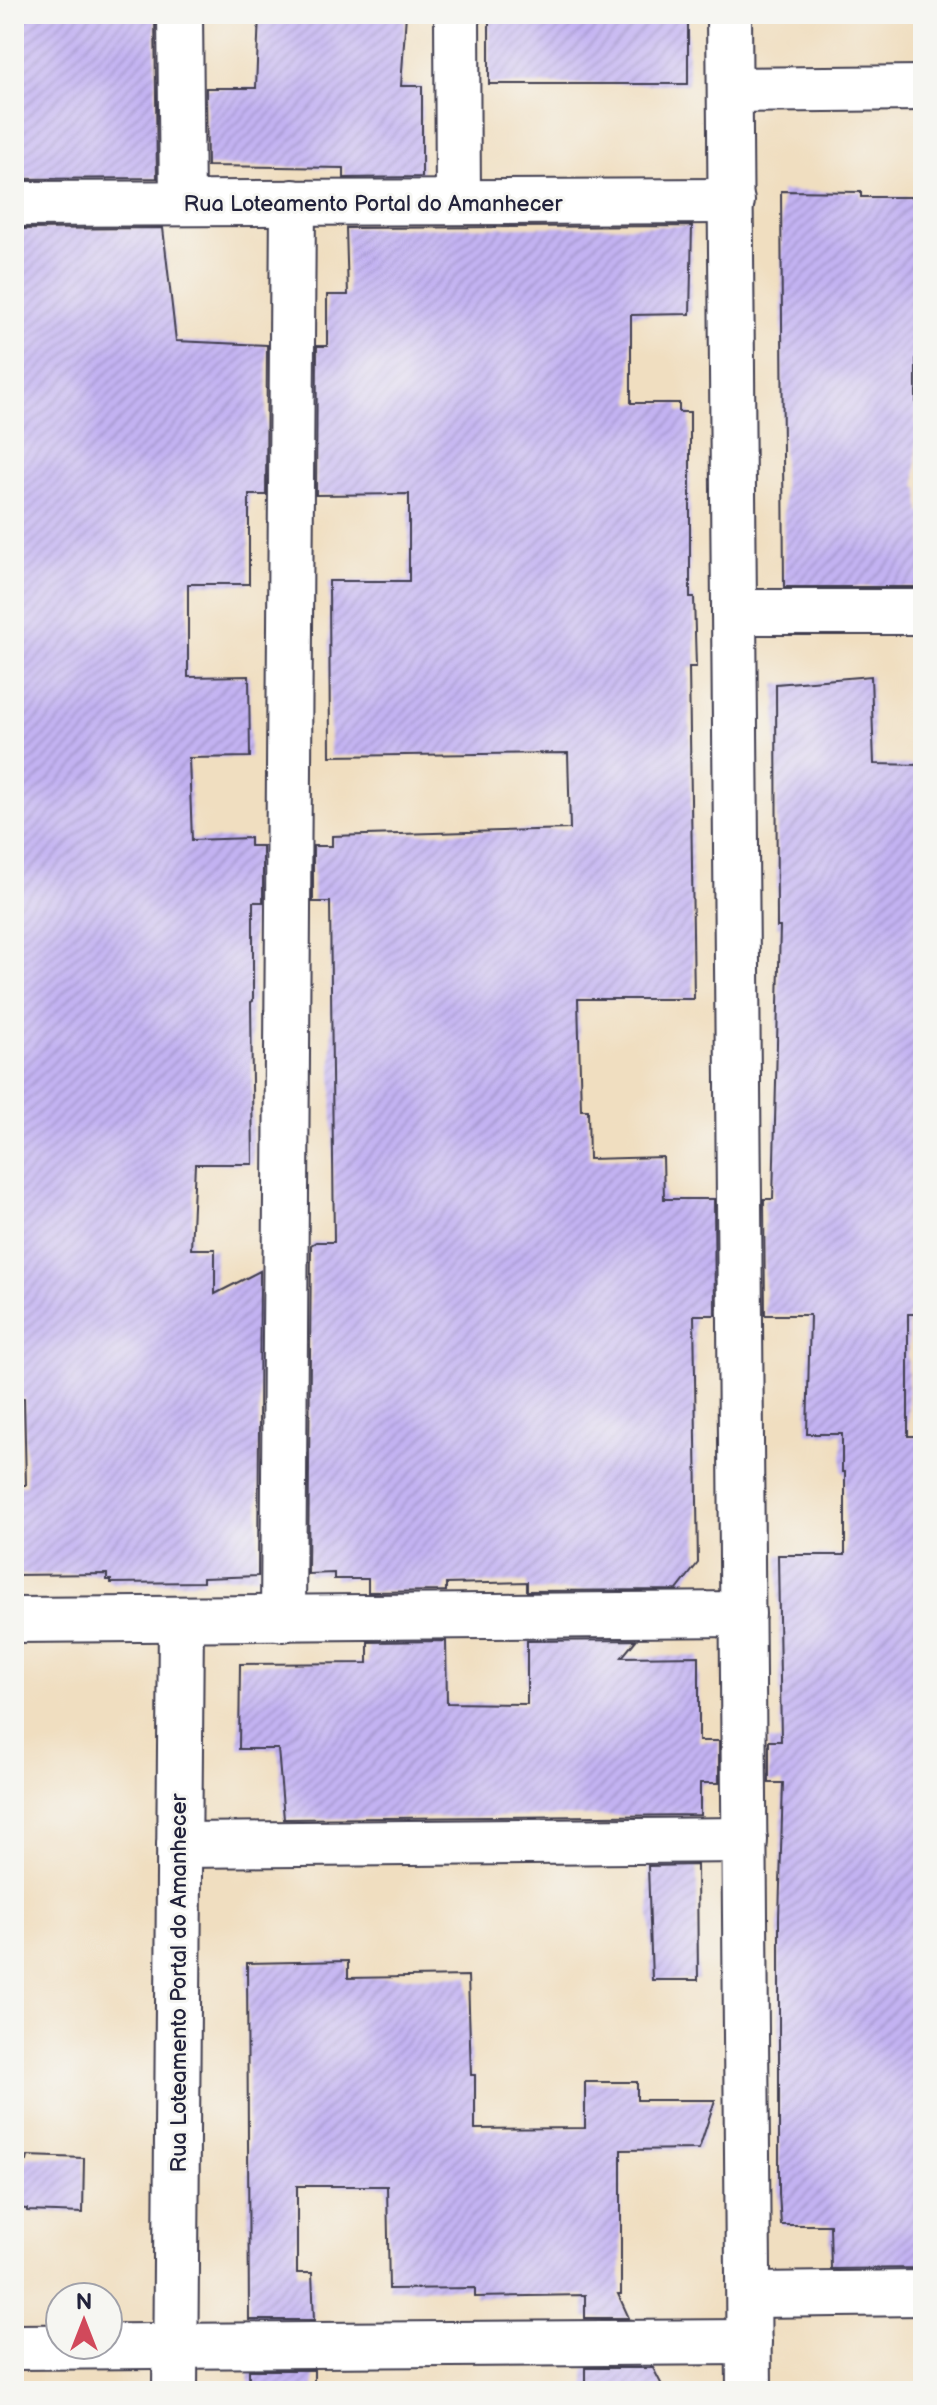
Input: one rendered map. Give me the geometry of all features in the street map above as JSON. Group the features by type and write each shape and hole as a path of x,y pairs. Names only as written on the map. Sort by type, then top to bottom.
{"street":[{"path":"180,14 182,203"},
{"path":"457,14 458,202"},
{"path":"729,14 749,2391"},
{"path":"730,90 923,88"},
{"name":"Rua Loteamento Portal do Amanhecer","path":"14,204 732,201"},
{"path":"283,1619 293,202"},
{"path":"734,612 923,612"},
{"path":"14,1620 743,1614"},
{"name":"Rua Loteamento Portal do Amanhecer","path":"175,2391 181,1619"},
{"path":"179,1845 745,1840"},
{"path":"749,2295 923,2293"},
{"path":"14,2347 749,2342"}],"building":[{"path":"14,14 155,14 157,178 14,179"},
{"path":"259,14 406,14 401,86 422,86 422,177 344,178 344,168 207,166 206,88 256,88"},
{"path":"489,14 688,14 688,84 489,84"},
{"path":"781,191 861,192 861,197 923,197 923,351 916,351 916,487 919,487 920,513 923,513 923,587 784,587"},
{"path":"692,226 690,314 631,315 631,403 679,403 679,412 690,412 690,597 694,597 696,667 689,667 694,999 578,999 581,1110 588,1110 589,1159 663,1157 664,1199 714,1199 715,1315 694,1315 698,1563 677,1590 527,1591 527,1582 446,1584 446,1591 368,1592 368,1579 334,1579 334,1573 308,1574 311,1245 334,1242 330,902 313,902 313,846 332,846 332,836 570,829 568,753 330,756 329,581 409,581 409,494 316,495 317,346 327,346 327,295 348,295 346,228"},
{"path":"163,228 176,341 267,345 266,495 249,495 249,584 188,584 188,677 249,676 250,757 189,758 192,840 250,838 250,846 263,846 263,902 253,902 253,1164 195,1164 191,1249 215,1249 215,1294 260,1271 258,1576 203,1578 203,1582 111,1583 107,1580 107,1574 14,1575 14,1485 26,1485 24,1398 14,1399 14,229"},
{"path":"871,676 874,764 923,765 923,1314 908,1314 908,1436 923,1436 923,2268 831,2269 830,2225 781,2225 779,2193 779,1918 783,1783 769,1783 769,1741 781,1741 778,1555 845,1555 845,1472 842,1472 842,1434 807,1434 810,1315 765,1315 764,1199 773,1199 780,927 777,927 776,684"},
{"path":"636,1640 622,1657 699,1656 699,1741 719,1741 719,1783 700,1783 700,1815 284,1819 278,1749 239,1749 240,1664 368,1663 368,1642 446,1641 447,1703 527,1704 527,1641"},
{"path":"697,1865 698,1980 652,1980 648,1866"},
{"path":"348,1961 348,1978 468,1976 471,2075 475,2075 475,2129 585,2128 585,2082 637,2082 637,2100 715,2100 699,2149 621,2150 621,2294 618,2294 629,2318 585,2318 585,2295 475,2297 475,2288 389,2289 387,2186 297,2186 297,2273 312,2273 314,2320 249,2320 247,1963"},
{"path":"28,2156 84,2158 83,2213 14,2208 14,2161 27,2161"},
{"path":"585,2368 653,2368 665,2391 585,2391"},
{"path":"249,2370 314,2370 314,2391 249,2391"}]}
